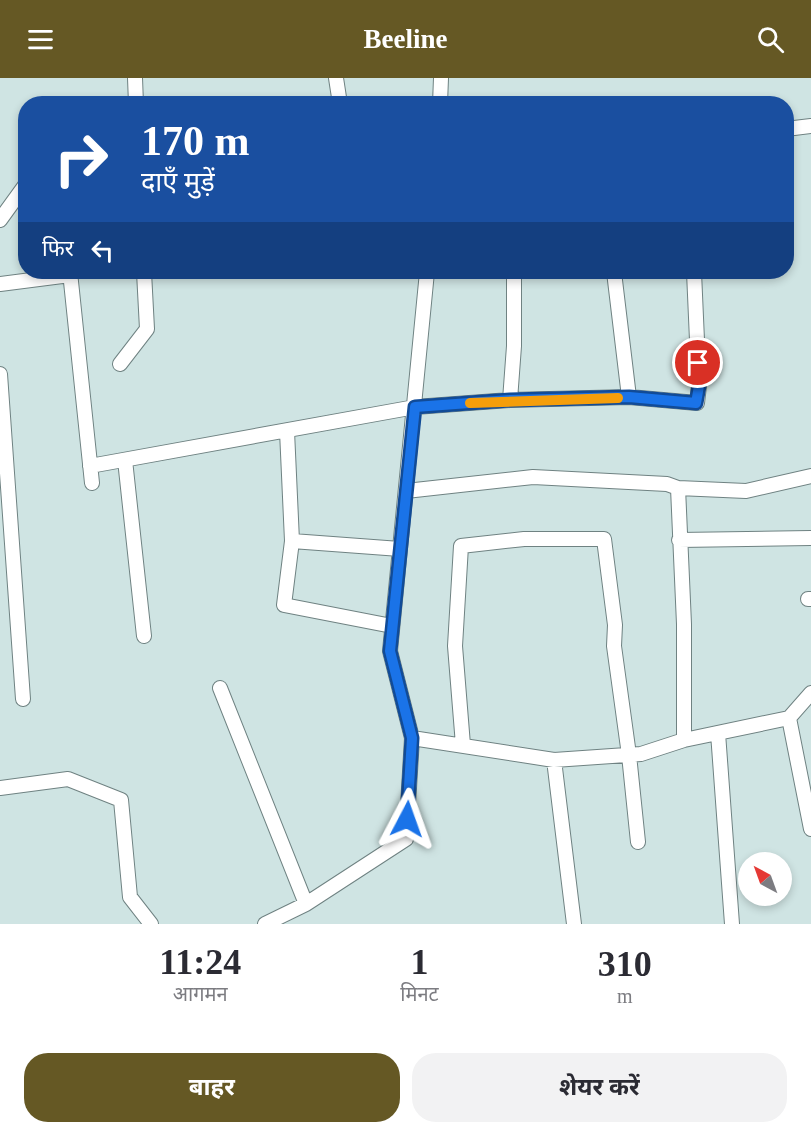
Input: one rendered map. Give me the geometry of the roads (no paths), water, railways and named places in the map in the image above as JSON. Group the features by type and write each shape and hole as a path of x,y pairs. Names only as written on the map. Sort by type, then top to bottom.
{"street":[{"path":"135,78 136,96"},
{"path":"336,78 339,96"},
{"path":"440,96 441,78"},
{"path":"794,128 811,126"},
{"path":"0,220 18,195"},
{"path":"0,284 32,279"},
{"path":"71,279 92,483"},
{"path":"120,364 147,329 144,279"},
{"path":"265,924 306,904 406,839 412,738 390,651 426,279"},
{"path":"510,400 514,346 514,279"},
{"path":"615,279 629,397"},
{"path":"90,466 415,407 510,400 629,397 696,403 699,386 694,279"},
{"path":"0,374 23,699"},
{"path":"287,431 292,541 284,605 392,626"},
{"path":"125,460 144,636"},
{"path":"406,491 532,477 667,484 678,488 746,491 811,476"},
{"path":"678,488 684,624 684,740"},
{"path":"679,540 811,538"},
{"path":"463,745 455,646 461,546 524,539 604,539 615,625 614,646 638,842"},
{"path":"292,541 400,549"},
{"path":"220,688 306,904"},
{"path":"412,738 554,760 641,754 684,740 789,718 811,693"},
{"path":"789,718 811,829"},
{"path":"718,733 732,924"},
{"path":"554,760 574,924"},
{"path":"0,788 68,779 121,800 130,897 151,924"}]}
